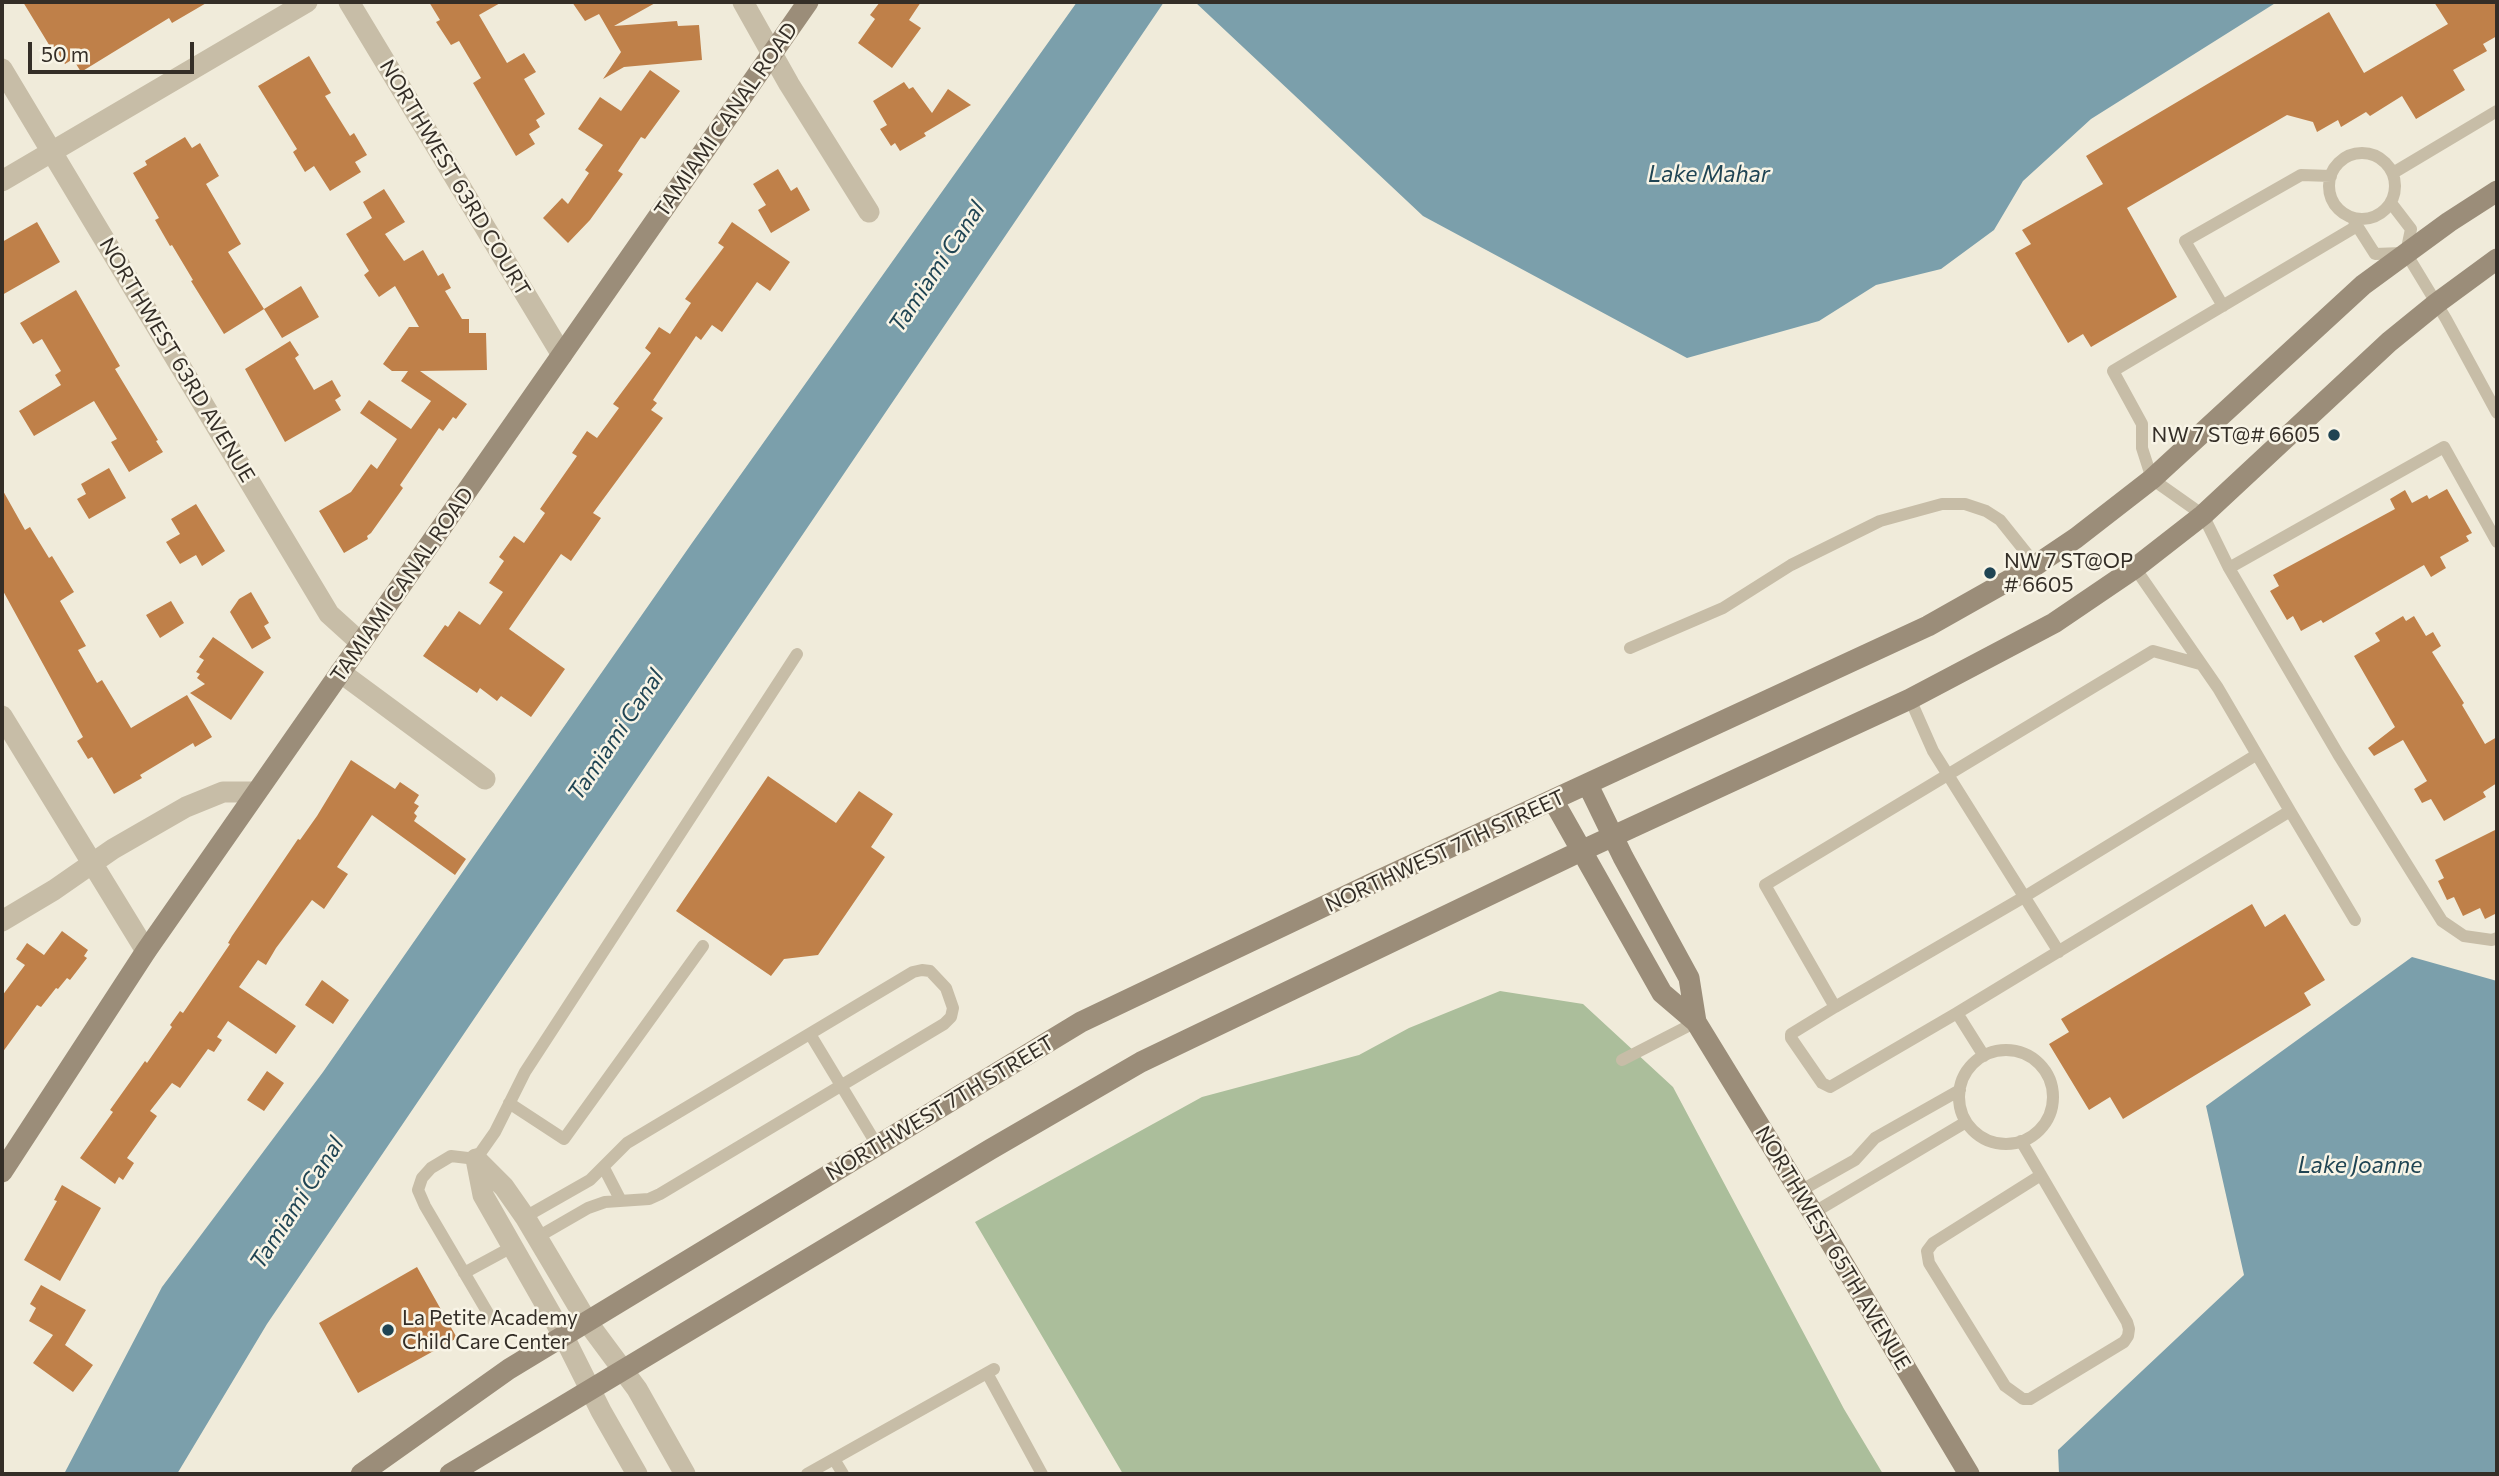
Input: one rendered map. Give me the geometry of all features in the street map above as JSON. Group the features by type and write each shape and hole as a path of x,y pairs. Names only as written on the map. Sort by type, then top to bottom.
{"main road":[{"name":"TAMIAMI CANAL ROAD","path":"2,1172 146,951 808,2"},
{"name":"NORTHWEST 7TH STREET","path":"360,1474 509,1369 1081,1022 1928,626 2036,565 2095,524 2152,479 2334,309 2406,253 2497,191"},
{"path":"450,1474 1111,1078 1581,850 1910,699 2053,624 2136,568 2203,515 2332,394 2437,303 2497,259"},
{"name":"NORTHWEST 65TH AVENUE","path":"1588,785 1689,978 1696,1022"},
{"name":"NORTHWEST 65TH AVENUE","path":"1553,800 1662,993 1696,1022 1969,1474"}],"street":[{"path":"2,181 307,2"},
{"name":"NORTHWEST 63RD COURT","path":"349,2 562,355"},
{"path":"743,2 869,212"},
{"name":"NORTHWEST 63RD AVENUE","path":"2,69 330,614 360,643"},
{"path":"340,672 485,779"},
{"path":"2,716 146,951"},
{"path":"2,921 54,890 113,849 205,798 223,792 256,792"},
{"path":"476,1159 504,1187 525,1217 588,1323 638,1389 685,1474"},
{"path":"476,1159 484,1195 637,1474"}],"lane":[{"path":"2393,173 2497,111"},
{"path":"2406,253 2375,254 2354,222 2335,205 2330,196 2331,176 2343,159 2362,153 2380,158 2393,173 2395,188 2391,203 2378,215 2354,222 2317,251 2113,371 2142,424 2142,448 2152,479 2203,515 2229,568 2338,754 2442,921 2464,936 2492,940 2497,938"},
{"path":"2223,306 2185,241 2301,175 2331,176"},
{"path":"2391,203 2411,229 2406,253 2437,303 2497,413"},
{"path":"2229,568 2444,447 2497,542"},
{"path":"1630,648 1723,608 1791,565 1880,522 1942,504 1965,504 1986,511 2000,520 2036,565"},
{"path":"2136,568 2218,688 2355,920"},
{"path":"1835,1007 1766,885 2153,651 2200,664"},
{"path":"492,1320 418,1190 422,1178 431,1168 451,1156 476,1159 495,1132 532,1061 797,654"},
{"path":"1910,699 1933,751 2059,952"},
{"path":"2256,755 2024,897 1835,1007 1791,1034 1791,1038 1822,1083 1830,1087 2290,811"},
{"path":"509,1103 565,1139 703,946"},
{"path":"525,1217 590,1180 627,1143 913,972 930,971 946,988 953,1008 951,1017 944,1024 660,1194 649,1199 620,1199 588,1209 536,1238"},
{"path":"1957,1013 1984,1056"},
{"path":"1622,1060 1696,1022"},
{"path":"810,1034 877,1145"},
{"path":"2004,1050 2025,1054 2037,1061 2046,1072 2052,1084 2053,1098 2044,1125 2034,1135 2009,1144 1985,1139 1966,1122 1959,1102 1959,1090 1968,1070 1984,1056 2004,1050"},
{"path":"1800,1191 1855,1160 1875,1138 1959,1090"},
{"path":"1813,1213 1966,1122"},
{"path":"2021,1141 2041,1175 2127,1322 2128,1336 2124,1342 2042,1392 2030,1399 2023,1399 2005,1386 1929,1263 1927,1251 1933,1243 2041,1175"},
{"path":"604,1168 620,1199"},
{"path":"464,1273 512,1247"},
{"path":"807,1474 991,1371 1042,1474"},
{"path":"834,1460 843,1474"}],"green space":[{"path":"1500,991 1583,1004 1673,1087 1844,1409 1883,1474 1123,1474 975,1222 1202,1097 1359,1055 1409,1028"}],"water":[{"name":"Tamiami Canal","path":"1077,2 1164,2 267,1324 177,1474 64,1474 162,1287 323,1072 692,543"},
{"name":"Lake Mahar","path":"1195,2 2277,2 2091,119 2023,181 1994,230 1941,269 1876,285 1819,321 1687,358 1423,216"},
{"name":"Lake Joanne","path":"2412,957 2497,981 2497,1474 2059,1474 2058,1450 2244,1275 2206,1106"}],"building":[{"path":"23,2 208,2 172,23 169,18 81,72 73,59 65,64 54,47 51,48"},
{"path":"429,2 502,2 479,15 507,63 524,53 536,72 524,79 545,114 536,120 540,127 529,134 535,144 516,156 473,83 481,78 459,41 451,45 436,22 440,20"},
{"path":"572,2 657,2 614,26 677,21 678,26 699,25 702,60 624,67 603,79 621,52 599,14 585,21"},
{"path":"880,2 921,2 909,20 921,28 892,68 858,43 875,19 870,15"},
{"path":"2434,2 2497,2 2497,36 2483,44 2487,51 2453,70 2465,90 2416,119 2402,96 2370,116 2366,112 2341,127 2338,120 2317,132 2313,122 2287,115 2127,208 2177,297 2091,347 2083,334 2068,343 2015,253 2031,244 2022,230 2103,184 2086,156 2329,12 2364,73 2448,24"},
{"path":"309,56 331,93 325,96 350,136 354,133 367,155 355,162 361,172 330,191 314,166 305,172 293,152 297,149 258,86"},
{"path":"650,70 680,91 645,139 641,137 618,171 623,174 590,220 568,243 543,218 562,198 568,204 589,173 585,170 603,145 578,129 600,97 621,111"},
{"path":"904,82 909,89 913,87 932,113 948,89 971,105 900,151 895,143 891,146 880,129 887,125 873,101"},
{"path":"185,137 192,148 200,143 219,176 206,184 241,244 228,252 264,309 224,334 155,220 159,218 133,173 147,165 145,161"},
{"path":"778,169 791,191 797,187 810,210 771,233 758,210 766,205 753,184"},
{"path":"384,189 405,222 385,234 404,261 423,250 438,276 443,273 451,288 445,291 462,319 469,319 469,333 486,333 487,370 420,371 467,404 443,431 439,428 400,485 403,488 367,536 368,539 344,553 319,511 351,492 371,464 377,469 397,439 360,413 369,400 411,429 431,401 401,381 408,371 392,371 383,364 409,327 419,327 395,286 379,297 364,275 369,271 346,234 372,218 363,202"},
{"path":"37,222 60,262 2,295 2,242"},
{"path":"732,222 790,262 770,291 757,282 722,332 712,325 701,340 696,336 653,400 657,403 651,410 663,418 593,513 601,518 571,561 561,554 509,629 565,669 531,717 501,696 497,701 480,688 477,693 423,656 445,625 448,627 459,611 480,625 503,592 489,583 504,561 499,557 514,536 524,543 545,513 540,509 577,456 572,453 587,431 597,438 619,408 613,404 651,353 645,348 659,327 670,334 691,303 685,299 724,247 718,243"},
{"path":"301,286 319,317 282,338 264,309"},
{"path":"76,290 120,366 115,369 163,452 129,472 111,442 117,439 94,401 34,436 19,411 61,385 55,375 61,371 42,339 33,344 20,323"},
{"path":"290,341 299,355 295,358 314,390 332,380 341,396 335,400 341,410 285,442 245,369"},
{"path":"109,468 126,498 89,519 77,499 86,494 81,484"},
{"path":"2,489 25,530 30,527 74,592 60,601 86,646 78,650 97,683 102,680 131,728 187,695 212,737 195,747 193,743 114,794 92,757 88,759 77,741 83,737 2,589"},
{"path":"2447,489 2472,533 2466,536 2469,541 2440,557 2446,568 2431,577 2424,565 2323,623 2321,620 2301,631 2293,616 2287,620 2270,591 2279,586 2273,575 2395,509 2390,499 2405,490 2412,503 2427,495 2429,499"},
{"path":"196,504 225,551 202,566 196,555 180,564 166,542 180,534 171,519"},
{"path":"251,592 269,623 264,626 271,638 252,649 230,612 239,599"},
{"path":"171,601 184,623 160,638 146,615"},
{"path":"2403,616 2406,621 2414,616 2426,636 2433,632 2441,646 2432,652 2464,703 2462,705 2485,744 2497,737 2497,783 2483,792 2486,797 2444,821 2431,799 2422,803 2414,789 2427,781 2403,740 2374,756 2368,748 2395,727 2354,656 2380,641 2375,633"},
{"path":"213,637 264,672 231,720 190,693 205,684 197,678 200,674 196,672 204,660 199,657"},
{"path":"351,760 395,789 400,782 419,795 414,803 419,806 414,813 417,816 414,821 466,859 455,875 372,815 337,867 348,874 324,909 312,900 266,965 258,960 239,987 296,1026 276,1054 228,1021 217,1037 222,1040 214,1052 208,1049 180,1088 172,1083 150,1111 157,1116 127,1158 134,1163 123,1180 119,1177 115,1184 80,1158 113,1112 110,1110 211,972 230,944 228,943 232,936 298,839 300,840 317,816"},
{"path":"768,776 836,823 859,791 893,814 871,847 885,857 818,955 784,959 771,976 676,911"},
{"path":"2497,829 2497,913 2485,919 2480,908 2463,916 2454,897 2447,900 2438,881 2444,878 2435,860"},
{"path":"2252,904 2265,927 2285,914 2325,980 2304,993 2311,1005 2123,1119 2110,1097 2089,1110 2049,1044 2069,1032 2061,1019"},
{"path":"62,931 88,950 84,956 87,958 70,980 67,978 56,988 41,1007 37,1005 2,1053 2,996 25,965 16,959 27,943 44,955"},
{"path":"322,980 349,1000 333,1024 305,1005"},
{"path":"267,1071 284,1083 264,1111 247,1100"},
{"path":"62,1185 101,1208 60,1281 24,1260 57,1201 54,1200"},
{"name":"La Petite Academy Child Care Center","path":"417,1267 457,1338 358,1393 319,1323"},
{"path":"41,1285 86,1310 65,1345 93,1365 73,1392 33,1363 53,1335 29,1321 36,1308 30,1304"}],"place":[{"name":"NW 7 ST@# 6605","path":"2334,435"},
{"name":"NW 7 ST@OP # 6605","path":"1990,573"},
{"name":"La Petite Academy Child Care Center","path":"388,1330"}]}
